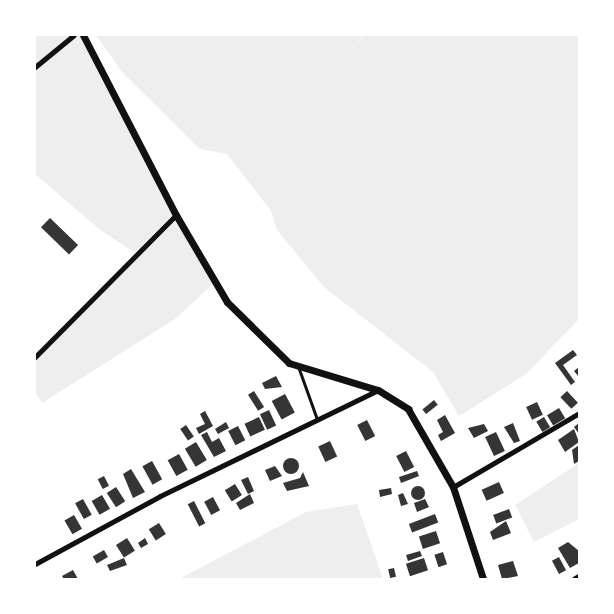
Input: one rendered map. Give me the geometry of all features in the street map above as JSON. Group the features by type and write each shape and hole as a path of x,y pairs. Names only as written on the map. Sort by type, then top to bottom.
{"street":[{"path":"35,67 74,35"},
{"path":"83,35 176,215 226,302 270,347 299,368 378,390 408,409 453,487 483,579"},
{"path":"35,357 176,215"},
{"path":"35,564 160,496 378,390"},
{"path":"453,487 579,413"},
{"path":"575,579 579,577"}],"lane":[{"path":"299,368 318,420"}],"shaded area":[{"path":"35,35 83,35 213,284 175,319 42,403 35,392 35,357 140,256 99,229 35,174"},
{"path":"96,35 363,35 350,51 364,35 579,35 579,319 526,374 459,416 433,372 324,287 277,230 271,211 227,154 200,149 122,72"},
{"path":"579,463 579,519 534,542 515,505"},
{"path":"357,504 383,579 179,579 306,512"}],"building":[{"path":"50,218 78,245 69,254 41,227"},
{"path":"573,350 577,355 563,365 575,382 571,385 555,363"},
{"path":"579,367 579,377 574,371"},
{"path":"276,376 282,387 265,389 262,383"},
{"path":"254,391 264,407 258,411 248,395"},
{"path":"567,391 578,403 571,409 560,397"},
{"path":"285,394 295,413 282,420 272,401"},
{"path":"434,400 438,405 426,414 422,409"},
{"path":"537,402 543,415 532,420 526,407"},
{"path":"559,408 565,418 553,425 547,415"},
{"path":"269,410 276,425 267,430 260,414"},
{"path":"205,411 213,426 199,434 196,428 205,424 200,414"},
{"path":"445,415 455,433 441,441 438,435 443,432 437,420"},
{"path":"259,417 265,430 250,436 244,424"},
{"path":"544,417 550,427 542,432 536,422"},
{"path":"367,420 375,436 365,441 357,425"},
{"path":"226,422 229,428 218,434 215,429"},
{"path":"513,423 520,441 514,443 504,427"},
{"path":"579,423 579,434 574,427"},
{"path":"484,424 488,431 474,438 468,428"},
{"path":"186,425 194,437 188,441 180,429"},
{"path":"238,426 245,440 235,445 228,431"},
{"path":"574,429 579,442 565,452 558,440"},
{"path":"207,432 212,442 219,438 226,451 214,457 201,435"},
{"path":"496,432 505,451 494,456 485,437"},
{"path":"330,441 337,456 325,462 318,446"},
{"path":"196,442 207,460 196,467 185,449"},
{"path":"579,445 579,461 574,464 572,450"},
{"path":"406,451 414,467 404,472 396,456"},
{"path":"179,454 188,470 176,476 168,460"},
{"path":"291,458 299,466 291,474 283,466"},
{"path":"152,461 162,479 153,485 142,466"},
{"path":"275,466 282,476 270,481 265,470"},
{"path":"131,469 145,492 133,498 123,474"},
{"path":"417,471 419,476 401,483 399,477"},
{"path":"303,472 309,486 287,491 283,483 300,478"},
{"path":"104,476 109,486 103,489 98,479"},
{"path":"248,477 254,491 248,494 241,480"},
{"path":"499,482 504,493 487,501 482,490"},
{"path":"235,484 242,495 232,501 225,490"},
{"path":"418,486 423,488 425,493 423,498 418,500 413,498 411,493 413,488"},
{"path":"116,487 125,501 116,507 107,493"},
{"path":"391,488 392,494 380,497 379,490"},
{"path":"403,493 408,504 401,506 398,495"},
{"path":"250,494 254,503 240,510 236,503"},
{"path":"102,495 110,509 100,515 92,501"},
{"path":"213,497 220,510 211,515 204,502"},
{"path":"83,499 92,515 84,519 75,503"},
{"path":"425,499 429,507 417,512 414,503"},
{"path":"194,501 205,523 199,526 188,504"},
{"path":"509,509 512,517 496,523 493,515"},
{"path":"435,514 438,522 412,532 409,524"},
{"path":"74,515 82,529 72,534 64,520"},
{"path":"506,521 511,533 493,540 490,532"},
{"path":"159,523 166,534 156,540 149,529"},
{"path":"436,531 440,543 423,549 419,537"},
{"path":"127,538 135,551 124,558 116,545"},
{"path":"145,538 148,544 141,548 138,543"},
{"path":"568,542 579,551 579,563 570,568 558,548"},
{"path":"104,550 108,557 97,563 93,556"},
{"path":"420,551 422,556 408,561 406,555"},
{"path":"443,552 447,564 438,567 434,555"},
{"path":"559,557 566,570 559,574 552,561"},
{"path":"124,558 127,565 110,571 107,565"},
{"path":"424,558 428,570 410,576 406,564"},
{"path":"513,561 518,576 502,579 498,565"},
{"path":"394,568 396,577 390,578 388,569"},
{"path":"73,570 78,579 64,579 62,576"}]}
